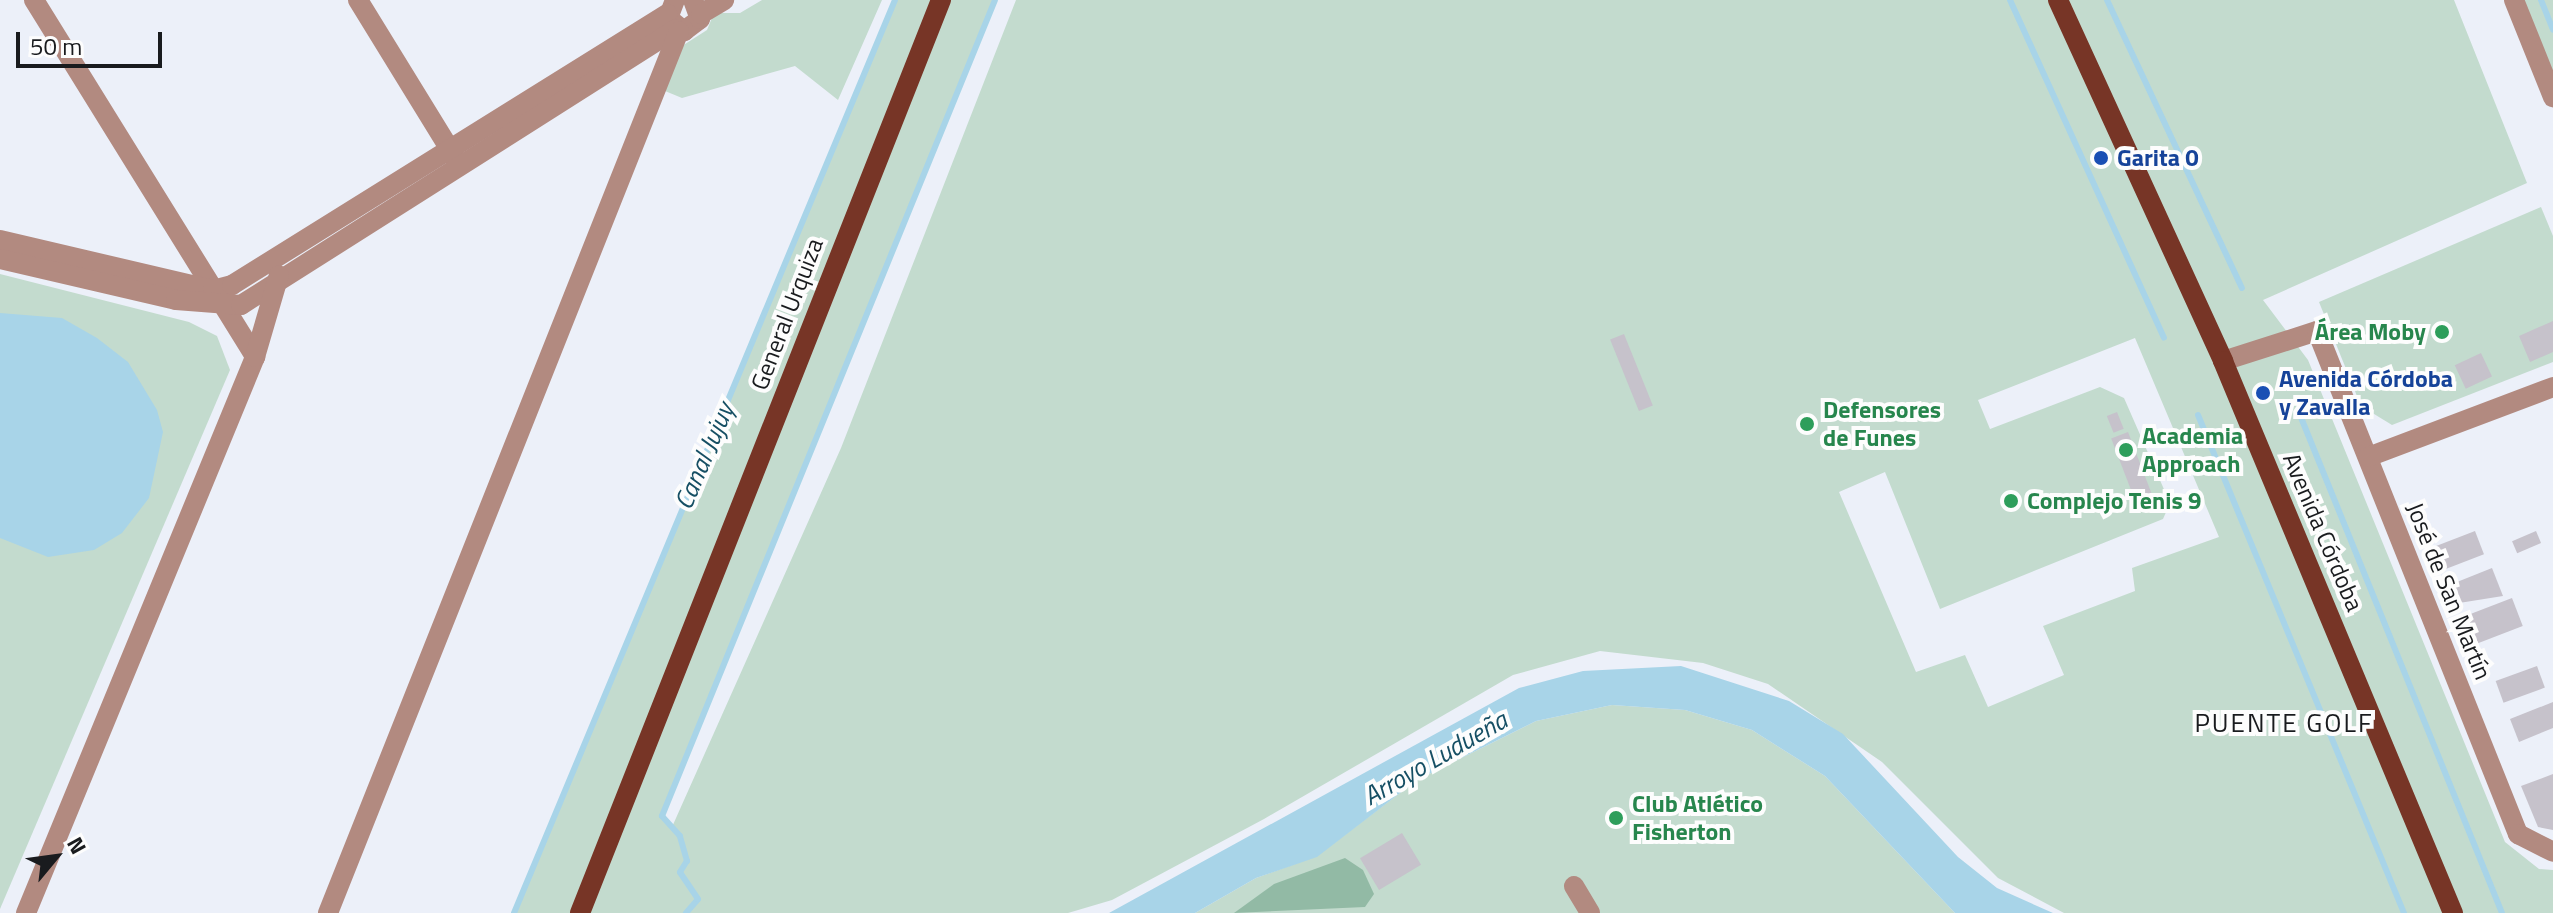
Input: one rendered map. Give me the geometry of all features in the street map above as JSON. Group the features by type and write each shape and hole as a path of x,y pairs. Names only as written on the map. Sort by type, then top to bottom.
{"main road":[{"name":"Avenida Córdoba","path":"2058,0 2223,361 2453,913"},
{"name":"General Urquiza","path":"580,913 940,1"}],"street":[{"path":"34,0 255,357"},
{"path":"358,0 456,159"},
{"path":"0,259 224,309 282,280 456,159 679,11 724,0"},
{"path":"2514,0 2553,97"},
{"path":"328,913 679,11"},
{"path":"0,240 213,290 456,159"},
{"path":"26,913 255,357 282,280 271,261"},
{"name":"José de San Martín","path":"2223,361 2317,331 2518,834 2553,852"},
{"path":"2368,457 2553,387"},
{"path":"1574,886 1590,913"}],"green space":[{"path":"762,0 882,0 838,100 795,66 682,98 665,91 682,46 707,30 714,13 740,13"},
{"path":"895,0 995,0 662,816 672,827 841,448 1016,0 2454,0 2527,183 2263,300 2308,360 2505,842 2539,869 2553,870 2553,913 2064,913 1998,878 1882,762 1768,684 1703,663 1600,651 1513,675 1264,819 1112,900 1068,913 514,913","holes":["2135,338 2219,537 2132,568 2135,591 2043,626 2064,675 1988,707 1965,655 1916,672 1839,492 1885,472 1940,609 2163,519 2170,503 2124,398 2100,387 1990,429 1978,400"]},
{"path":"2514,0 2553,0 2553,97"},
{"name":"Área Moby","path":"2541,207 2553,236 2553,362 2392,425 2361,406 2319,302"},
{"path":"0,274 189,322 217,336 230,370 0,909"},
{"name":"Club Atlético Fisherton","path":"1612,705 1685,710 1752,730 1825,776 1955,913 1195,913 1256,878 1317,856 1417,780 1536,721"},
{"path":"1345,858 1363,870 1374,894 1365,907 1234,913 1274,884"}],"water":[{"path":"0,313 62,318 97,338 128,362 157,410 163,432 149,498 122,533 94,550 48,557 0,538"},
{"name":"Arroyo Ludueña","path":"1681,666 1789,701 1843,734 1958,857 1997,888 2053,913 1955,913 1825,776 1752,730 1685,710 1612,705 1536,721 1417,780 1317,857 1256,878 1195,913 1109,913 1519,688 1583,671"}],"building":[{"path":"2553,321 2553,352 2530,362 2519,336"},
{"path":"1624,334 1653,405 1639,411 1610,340"},
{"path":"2481,353 2492,377 2466,389 2455,365"},
{"path":"2117,412 2124,429 2114,433 2107,416"},
{"path":"2128,432 2153,496 2136,503 2111,438"},
{"path":"2475,531 2484,554 2444,570 2435,546"},
{"path":"2536,531 2541,543 2517,553 2512,541"},
{"path":"2492,568 2503,596 2459,603 2452,584"},
{"path":"2512,598 2523,626 2478,643 2467,615"},
{"path":"2537,666 2545,688 2504,703 2496,681"},
{"path":"2553,702 2553,728 2519,742 2510,719"},
{"path":"2553,774 2553,830 2538,827 2521,786"},
{"path":"1402,833 1421,865 1379,890 1360,858"}],"waterway":[{"name":"Canal Jujuy","path":"514,913 895,0"},
{"path":"686,913 698,899 680,872 687,861 680,836 662,816 995,0"},
{"path":"2010,0 2164,338"},
{"path":"2107,0 2242,288"},
{"path":"2541,0 2553,30"},
{"path":"2198,415 2404,913"},
{"path":"2300,415 2502,913"}],"place":[{"name":"Garita 0","path":"2101,158"},
{"name":"Área Moby","path":"2442,332"},
{"name":"Avenida Córdoba y Zavalla","path":"2263,393"},
{"name":"Defensores de Funes","path":"1807,424"},
{"name":"Academia Approach","path":"2126,450"},
{"name":"Complejo Tenis 9","path":"2011,501"},
{"name":"Club Atlético Fisherton","path":"1616,818"}],"district":[{"name":"PUENTE GOLF","path":"2284,723"}]}
